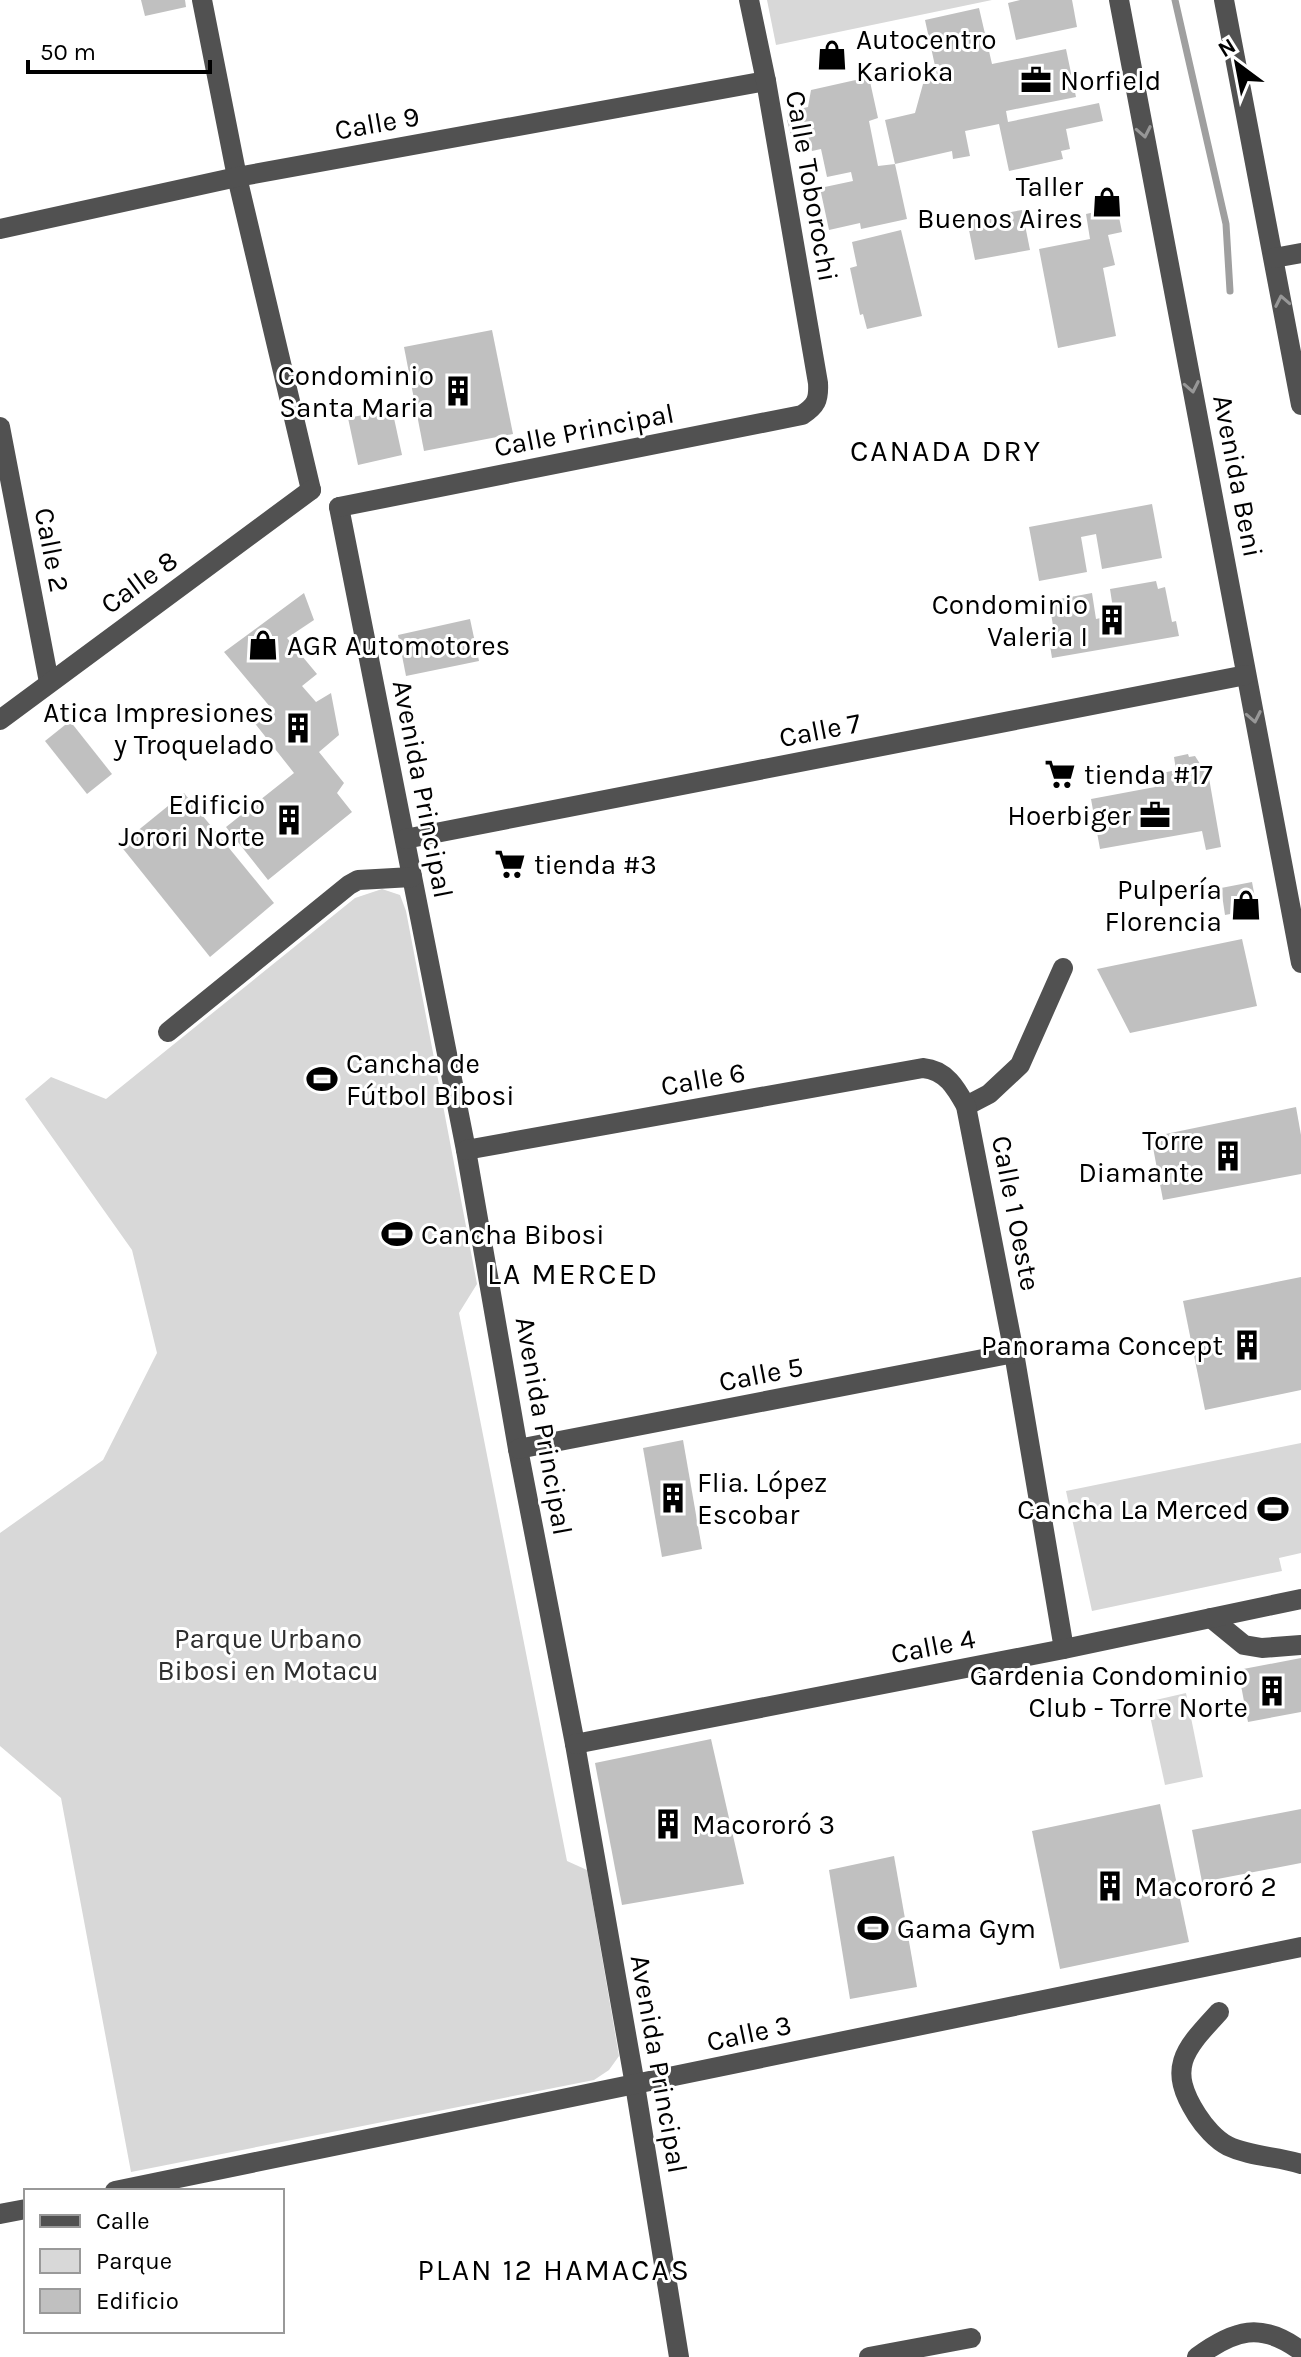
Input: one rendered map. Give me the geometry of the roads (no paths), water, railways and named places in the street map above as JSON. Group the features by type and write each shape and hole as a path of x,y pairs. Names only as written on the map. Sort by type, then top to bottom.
{"street":[{"path":"202,0 237,177 311,490 339,507"},
{"name":"Calle Toborochi","path":"749,0 818,383"},
{"name":"Avenida Beni","path":"1119,0 1246,675 1294,897 1301,963"},
{"path":"1224,0 1301,405"},
{"name":"Calle 9","path":"0,229 237,177 766,81"},
{"path":"1274,258 1301,253"},
{"name":"Calle Principal","path":"339,507 802,415 814,407 819,397 818,383"},
{"name":"Calle 2","path":"0,427 49,682"},
{"name":"Calle 8","path":"0,720 311,490"},
{"name":"Avenida Principal","path":"339,507 466,1150 518,1449 575,1744 679,2357"},
{"name":"Calle 7","path":"405,839 1246,675"},
{"path":"168,1032 349,885 358,880 412,877"},
{"path":"966,1106 989,1094 1020,1065 1063,968"},
{"name":"Calle 6","path":"466,1150 923,1068 935,1069 947,1078"},
{"name":"Calle 1 Oeste","path":"947,1078 966,1106 1014,1353 1064,1649"},
{"name":"Calle 5","path":"518,1449 1014,1353"},
{"name":"Calle 4","path":"575,1744 1064,1649 1301,1599"},
{"path":"1211,1618 1244,1645 1262,1648 1301,1645"},
{"name":"Calle 3","path":"125,2189 1301,1947"},
{"path":"1219,2012 1190,2043 1180,2066 1184,2095 1202,2124 1225,2144 1255,2155 1301,2164"},
{"path":"0,2214 24,2209"},
{"path":"1197,2357 1220,2340 1243,2331 1264,2333 1301,2351"},
{"path":"869,2357 971,2338"}],"waterway":[{"path":"1175,0 1226,224 1230,291"}],"place":[{"name":"Autocentro Karioka","path":"832,55"},
{"name":"Norfield","path":"1036,80"},
{"name":"Taller Buenos Aires","path":"1107,202"},
{"name":"Condominio Santa Maria","path":"458,391"},
{"name":"Condominio Valeria I","path":"1112,620"},
{"name":"AGR Automotores","path":"263,645"},
{"name":"Atica Impresiones y Troquelado","path":"298,728"},
{"name":"tienda #17","path":"1060,774"},
{"name":"Hoerbiger","path":"1155,815"},
{"name":"Edificio Jorori Norte","path":"289,820"},
{"name":"tienda #3","path":"510,864"},
{"name":"Pulpería Florencia","path":"1246,905"},
{"name":"Cancha de Fútbol Bibosi","path":"322,1079"},
{"name":"Torre Diamante","path":"1228,1156"},
{"name":"Cancha Bibosi","path":"397,1234"},
{"name":"Panorama Concept","path":"1247,1345"},
{"name":"Flia. López Escobar","path":"673,1498"},
{"name":"Cancha La Merced","path":"1273,1509"},
{"name":"Gardenia Condominio Club - Torre Norte","path":"1272,1691"},
{"name":"Macororó 3","path":"668,1824"},
{"name":"Macororó 2","path":"1110,1886"},
{"name":"Gama Gym","path":"873,1928"}],"district":[{"name":"CANADA DRY","path":"946,451"},
{"name":"LA MERCED","path":"573,1274"},
{"name":"PLAN 12 HAMACAS","path":"554,2270"}],"park label":[{"name":"Parque Urbano Bibosi en Motacu","path":"268,1654"}]}
